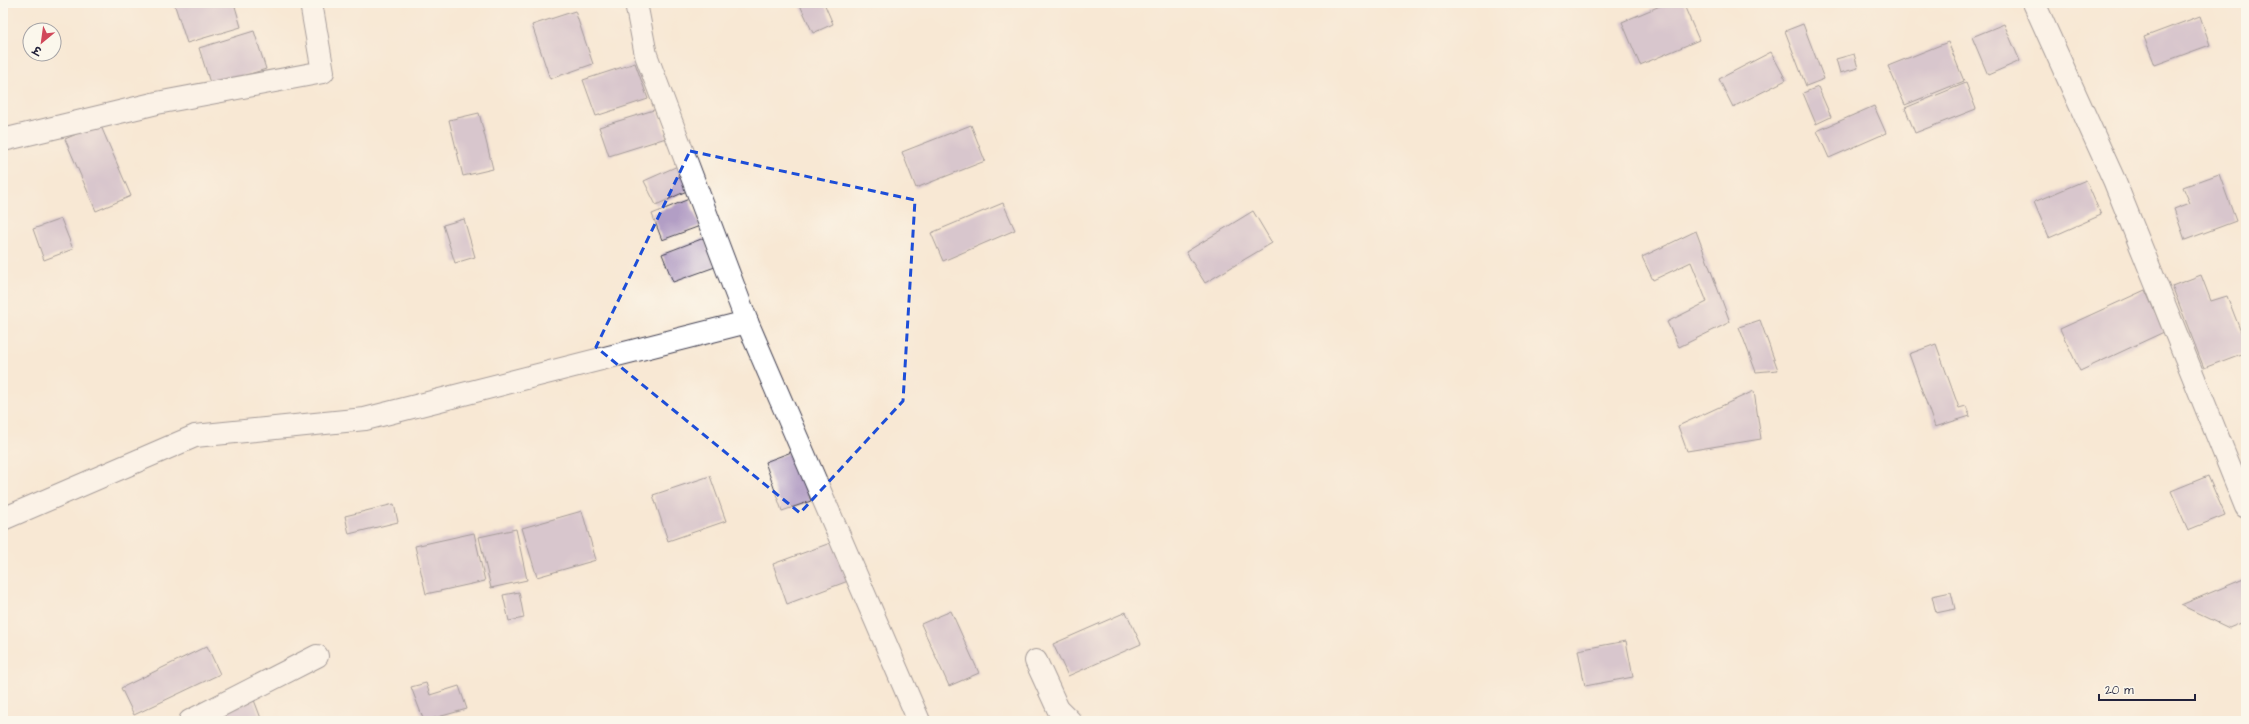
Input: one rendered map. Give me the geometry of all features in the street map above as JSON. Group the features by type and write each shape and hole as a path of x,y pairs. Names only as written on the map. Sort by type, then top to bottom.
{"street":[{"path":"3,140 157,103 323,72 311,3"},
{"path":"636,3 646,55 747,322 919,721"},
{"path":"2034,3 2114,180 2246,506"},
{"path":"3,519 196,436 365,419 747,322"},
{"path":"190,721 317,656"},
{"path":"1036,661 1058,710 1070,721"}],"highlighted area":[{"path":"690,151 915,200 903,401 800,513 596,347"}],"building":[{"path":"174,3 234,3 241,27 187,43"},
{"path":"799,3 824,3 833,24 813,33"},
{"path":"1667,3 1683,3 1699,40 1640,65 1622,22"},
{"path":"575,11 593,64 550,79 532,25"},
{"path":"2200,16 2210,45 2155,65 2144,37"},
{"path":"1803,24 1824,79 1806,86 1785,31"},
{"path":"2004,24 2020,61 1988,75 1972,37"},
{"path":"254,31 266,69 211,86 199,48"},
{"path":"1948,42 1964,81 1905,105 1888,66"},
{"path":"1771,52 1786,80 1733,107 1719,79"},
{"path":"1854,54 1858,68 1840,73 1836,59"},
{"path":"635,63 648,99 596,116 583,80"},
{"path":"1966,83 1976,109 1915,133 1905,108"},
{"path":"1818,87 1831,117 1816,124 1803,93"},
{"path":"1874,106 1886,133 1829,158 1817,131"},
{"path":"657,109 666,138 609,156 599,127"},
{"path":"479,113 493,169 463,176 449,120"},
{"path":"100,124 131,196 96,211 65,139"},
{"path":"971,125 985,161 916,188 902,152"},
{"path":"680,165 691,189 656,205 644,181"},
{"path":"2219,174 2236,221 2185,240 2174,209 2190,203 2183,187"},
{"path":"2086,180 2101,215 2049,238 2034,202"},
{"path":"689,199 700,226 662,240 652,214"},
{"path":"1003,203 1015,230 943,261 931,233"},
{"path":"1253,211 1272,243 1205,283 1186,252"},
{"path":"61,219 73,249 44,260 33,229"},
{"path":"464,219 475,257 455,263 443,225"},
{"path":"1696,231 1730,322 1679,347 1667,322 1707,302 1691,262 1653,280 1642,257"},
{"path":"704,238 715,267 673,282 662,254"},
{"path":"2201,275 2211,301 2227,296 2246,345 2246,352 2204,368 2172,286"},
{"path":"2145,290 2164,332 2080,371 2060,329"},
{"path":"1760,320 1778,370 1756,372 1739,327"},
{"path":"1936,344 1959,408 1966,406 1970,416 1935,427 1909,354"},
{"path":"1754,391 1761,439 1687,451 1678,426"},
{"path":"794,451 811,501 782,511 765,462"},
{"path":"710,476 726,521 668,541 653,495"},
{"path":"2208,476 2225,515 2188,530 2171,491"},
{"path":"394,504 398,522 349,534 345,516"},
{"path":"582,511 596,560 537,577 522,528"},
{"path":"516,529 527,580 491,588 479,537"},
{"path":"474,533 485,581 426,594 415,546"},
{"path":"833,542 848,581 787,604 773,564"},
{"path":"2246,578 2246,621 2229,628 2181,605"},
{"path":"519,592 524,618 509,621 503,595"},
{"path":"1951,592 1955,609 1936,613 1932,596"},
{"path":"951,611 979,673 949,686 921,624"},
{"path":"1126,612 1141,644 1068,676 1053,644"},
{"path":"1626,641 1633,677 1585,686 1578,650"},
{"path":"207,646 220,674 134,715 121,688"},
{"path":"426,683 430,695 459,686 467,709 424,721 411,687"},
{"path":"254,700 262,721 203,721"}]}
